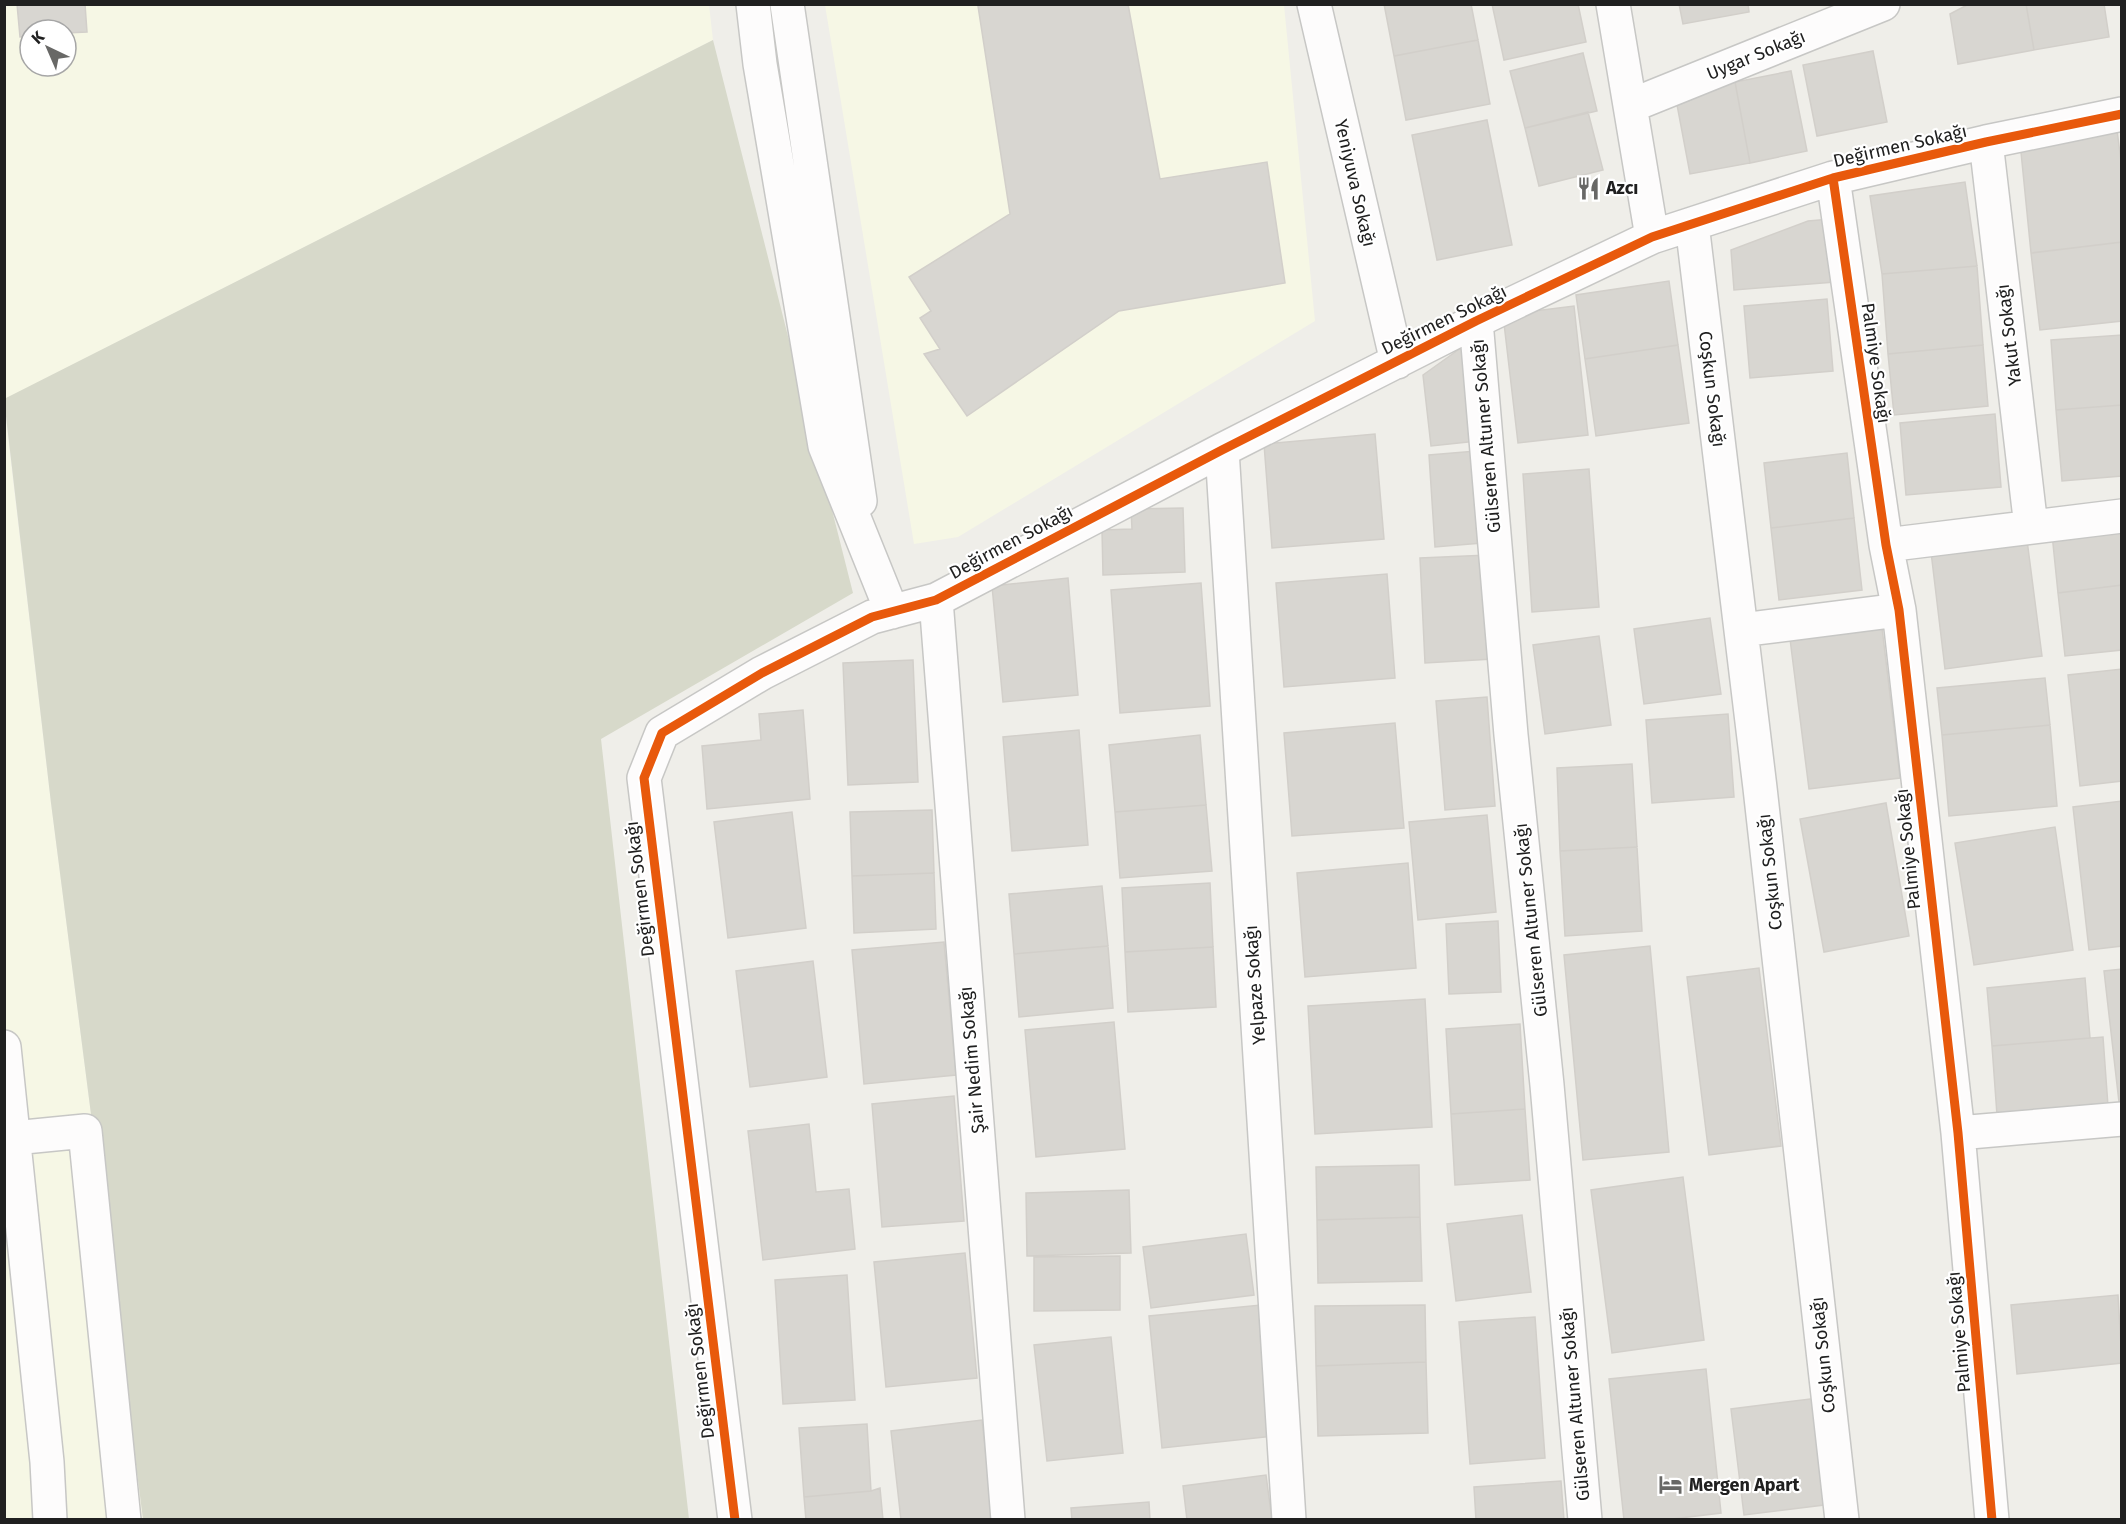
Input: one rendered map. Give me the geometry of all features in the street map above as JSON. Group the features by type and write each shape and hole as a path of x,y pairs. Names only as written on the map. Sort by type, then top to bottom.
{"street":[{"path":"753,4 760,64 825,446 892,612"},
{"path":"787,4 868,553"},
{"name":"Yeniyuva Sokağı","path":"1314,4 1397,362"},
{"path":"1613,4 1652,237"},
{"name":"Uygar Sokağı","path":"1630,106 1883,4"},
{"name":"Değirmen Sokağı","path":"735,1520 644,778 662,733 762,673 872,617 936,600 1222,450 1476,321 1652,237 1833,178 1986,142 2121,114"},
{"name":"Yakut Sokağı","path":"1986,142 2031,527"},
{"name":"Palmiye Sokağı","path":"1833,178 1886,545 1899,610 1958,1133 1992,1520"},
{"name":"Coşkun Sokağı","path":"1692,224 1741,630 1842,1520"},
{"name":"Gülseren Altuner Sokağı","path":"1476,321 1511,735 1547,1085 1585,1520"},
{"name":"Yelpaze Sokağı","path":"1222,450 1289,1520"},
{"path":"1886,545 2121,516"},
{"name":"Şair Nedim Sokağı","path":"936,600 1008,1520"},
{"path":"1741,630 1899,610"},
{"path":"4,1047 47,1462 50,1520"},
{"path":"1958,1133 2121,1119"},
{"path":"14,1138 85,1131 124,1520"}],"shaded area":[{"path":"5,5 709,5 713,40 5,399"},
{"path":"825,5 1284,5 1315,321 958,537 914,544"},
{"path":"713,40 853,593 601,739 689,1519 143,1519 51,803 4,399"},
{"path":"4,403 51,803 143,1519 5,1519"}],"building":[{"path":"17,4 85,4 87,32 78,32 78,18 18,18"},
{"path":"988,4 1128,4 1160,179 1267,162 1285,283 1119,311 967,416 924,354 940,349 920,318 931,311 909,277 1010,214 978,6"},
{"path":"1384,4 1471,4 1478,40 1394,56"},
{"path":"1492,4 1578,4 1586,42 1504,60"},
{"path":"1679,4 1748,4 1749,12 1683,24"},
{"path":"1969,4 2026,4 2034,50 1958,64 1950,14"},
{"path":"2026,4 2104,4 2109,37 2034,50"},
{"path":"1478,40 1490,104 1406,120 1394,56"},
{"path":"1873,51 1887,122 1817,136 1803,65"},
{"path":"1583,53 1597,111 1525,128 1510,71"},
{"path":"1791,71 1807,151 1750,163 1735,82"},
{"path":"1735,82 1750,163 1690,174 1675,94"},
{"path":"1588,112 1603,170 1539,186 1525,128"},
{"path":"1487,120 1512,245 1437,260 1412,135"},
{"path":"2117,130 2122,169 2122,242 2031,253 2020,142"},
{"path":"1965,182 1977,266 1882,274 1870,196"},
{"path":"1830,219 1835,282 1734,290 1731,250 1808,221"},
{"path":"2122,242 2122,321 2040,330 2031,253"},
{"path":"1977,266 1983,345 1888,354 1882,274"},
{"path":"1669,281 1678,345 1585,359 1576,295"},
{"path":"1827,299 1833,371 1750,378 1744,306"},
{"path":"1574,306 1588,435 1518,443 1503,315"},
{"path":"2122,335 2122,405 2056,410 2051,340"},
{"path":"1465,345 1477,441 1431,446 1423,375"},
{"path":"1678,345 1689,423 1596,436 1585,359"},
{"path":"1983,345 1988,406 1894,415 1888,354"},
{"path":"2122,405 2122,476 2062,481 2056,410"},
{"path":"1995,414 2001,487 1906,495 1900,423"},
{"path":"1375,434 1384,539 1272,548 1264,444"},
{"path":"1476,451 1482,543 1435,547 1429,455"},
{"path":"1847,453 1854,518 1771,528 1764,463"},
{"path":"1589,469 1599,607 1532,612 1523,474"},
{"path":"1183,508 1185,572 1103,575 1102,530 1132,529 1131,509"},
{"path":"1854,518 1862,590 1779,600 1771,528"},
{"path":"2122,524 2122,585 2058,593 2052,534"},
{"path":"2027,540 2042,656 1945,669 1931,552"},
{"path":"1488,555 1493,659 1425,663 1420,558"},
{"path":"1387,574 1395,678 1284,687 1276,583"},
{"path":"1068,578 1078,695 1003,702 992,586"},
{"path":"1201,583 1210,706 1120,713 1111,590"},
{"path":"2122,585 2122,650 2065,656 2058,593"},
{"path":"1710,618 1721,694 1644,704 1634,629"},
{"path":"1882,628 1900,778 1809,789 1790,639"},
{"path":"1599,636 1611,725 1545,734 1533,645"},
{"path":"913,660 918,782 848,785 843,663"},
{"path":"2122,669 2122,781 2080,786 2068,675"},
{"path":"2045,678 2050,725 1942,735 1937,688"},
{"path":"1487,697 1495,806 1445,810 1436,701"},
{"path":"803,710 810,799 707,809 702,746 761,740 759,714"},
{"path":"1728,714 1734,797 1652,803 1646,720"},
{"path":"1395,723 1404,828 1292,836 1284,733"},
{"path":"2050,725 2057,806 1949,816 1942,735"},
{"path":"1079,730 1088,845 1012,851 1003,737"},
{"path":"1200,735 1206,805 1115,812 1109,745"},
{"path":"1632,764 1637,847 1560,851 1557,768"},
{"path":"2122,801 2122,946 2089,950 2073,807"},
{"path":"1886,803 1909,936 1824,952 1800,819"},
{"path":"1206,805 1212,871 1120,878 1115,812"},
{"path":"932,810 934,873 852,876 850,812"},
{"path":"792,812 806,928 728,938 714,822"},
{"path":"1487,815 1496,912 1418,920 1409,822"},
{"path":"2055,827 2073,950 1974,965 1955,843"},
{"path":"1637,847 1642,931 1565,936 1560,851"},
{"path":"1408,863 1416,968 1305,977 1297,873"},
{"path":"934,873 936,929 854,933 852,876"},
{"path":"1210,883 1213,947 1125,952 1122,888"},
{"path":"1102,886 1108,946 1014,954 1009,894"},
{"path":"1498,921 1501,992 1449,994 1446,924"},
{"path":"944,942 956,1075 864,1084 852,950"},
{"path":"1108,946 1113,1008 1019,1017 1014,954"},
{"path":"1650,946 1669,1152 1583,1160 1564,955"},
{"path":"1213,947 1216,1007 1128,1012 1125,952"},
{"path":"813,961 827,1077 750,1087 736,971"},
{"path":"1759,968 1781,1146 1709,1155 1687,977"},
{"path":"2122,969 2122,1101 2119,1102 2104,971"},
{"path":"2085,978 2090,1038 1992,1046 1987,988"},
{"path":"1425,999 1432,1127 1315,1134 1308,1006"},
{"path":"1114,1022 1125,1149 1036,1157 1025,1030"},
{"path":"1520,1024 1525,1109 1451,1114 1446,1029"},
{"path":"2103,1037 2108,1106 1997,1115 1992,1046"},
{"path":"954,1096 964,1221 882,1227 872,1104"},
{"path":"1525,1109 1530,1180 1455,1185 1451,1114"},
{"path":"809,1124 816,1192 849,1189 855,1249 763,1260 748,1131"},
{"path":"1419,1165 1420,1217 1317,1220 1316,1167"},
{"path":"1683,1177 1704,1340 1612,1353 1591,1190"},
{"path":"1129,1190 1131,1253 1027,1256 1026,1193"},
{"path":"1522,1215 1531,1292 1456,1301 1447,1224"},
{"path":"1420,1217 1422,1281 1318,1283 1317,1220"},
{"path":"1246,1234 1254,1295 1151,1308 1143,1247"},
{"path":"965,1253 977,1378 886,1387 874,1262"},
{"path":"1120,1256 1120,1310 1034,1311 1034,1257"},
{"path":"847,1275 855,1400 783,1404 775,1280"},
{"path":"2118,1295 2122,1363 2017,1374 2011,1305"},
{"path":"1261,1305 1274,1436 1162,1448 1149,1316"},
{"path":"1425,1305 1426,1362 1316,1366 1315,1306"},
{"path":"1535,1317 1545,1458 1470,1464 1459,1322"},
{"path":"1111,1337 1123,1453 1047,1461 1034,1345"},
{"path":"1426,1362 1428,1433 1318,1436 1316,1366"},
{"path":"1706,1369 1721,1513 1664,1520 1624,1520 1609,1379"},
{"path":"1818,1398 1832,1504 1744,1515 1731,1409"},
{"path":"982,1420 993,1520 901,1520 891,1431"},
{"path":"867,1424 871,1491 804,1497 799,1428"},
{"path":"1266,1475 1272,1520 1187,1520 1183,1486"},
{"path":"1561,1481 1564,1520 1476,1520 1474,1487"},
{"path":"880,1488 883,1520 806,1520 804,1497 871,1491"},
{"path":"1149,1502 1150,1520 1072,1520 1071,1508"}],"cycle path":[{"path":"735,1520 644,778 662,733 762,673 872,617 936,600 1222,450 1476,321 1652,237 1833,178 1986,142 2122,114"},
{"path":"1833,178 1886,545 1899,610 1958,1133 1992,1520"}],"place":[{"name":"Azcı","path":"1588,188"},
{"name":"Mergen Apart","path":"1671,1485"}]}
